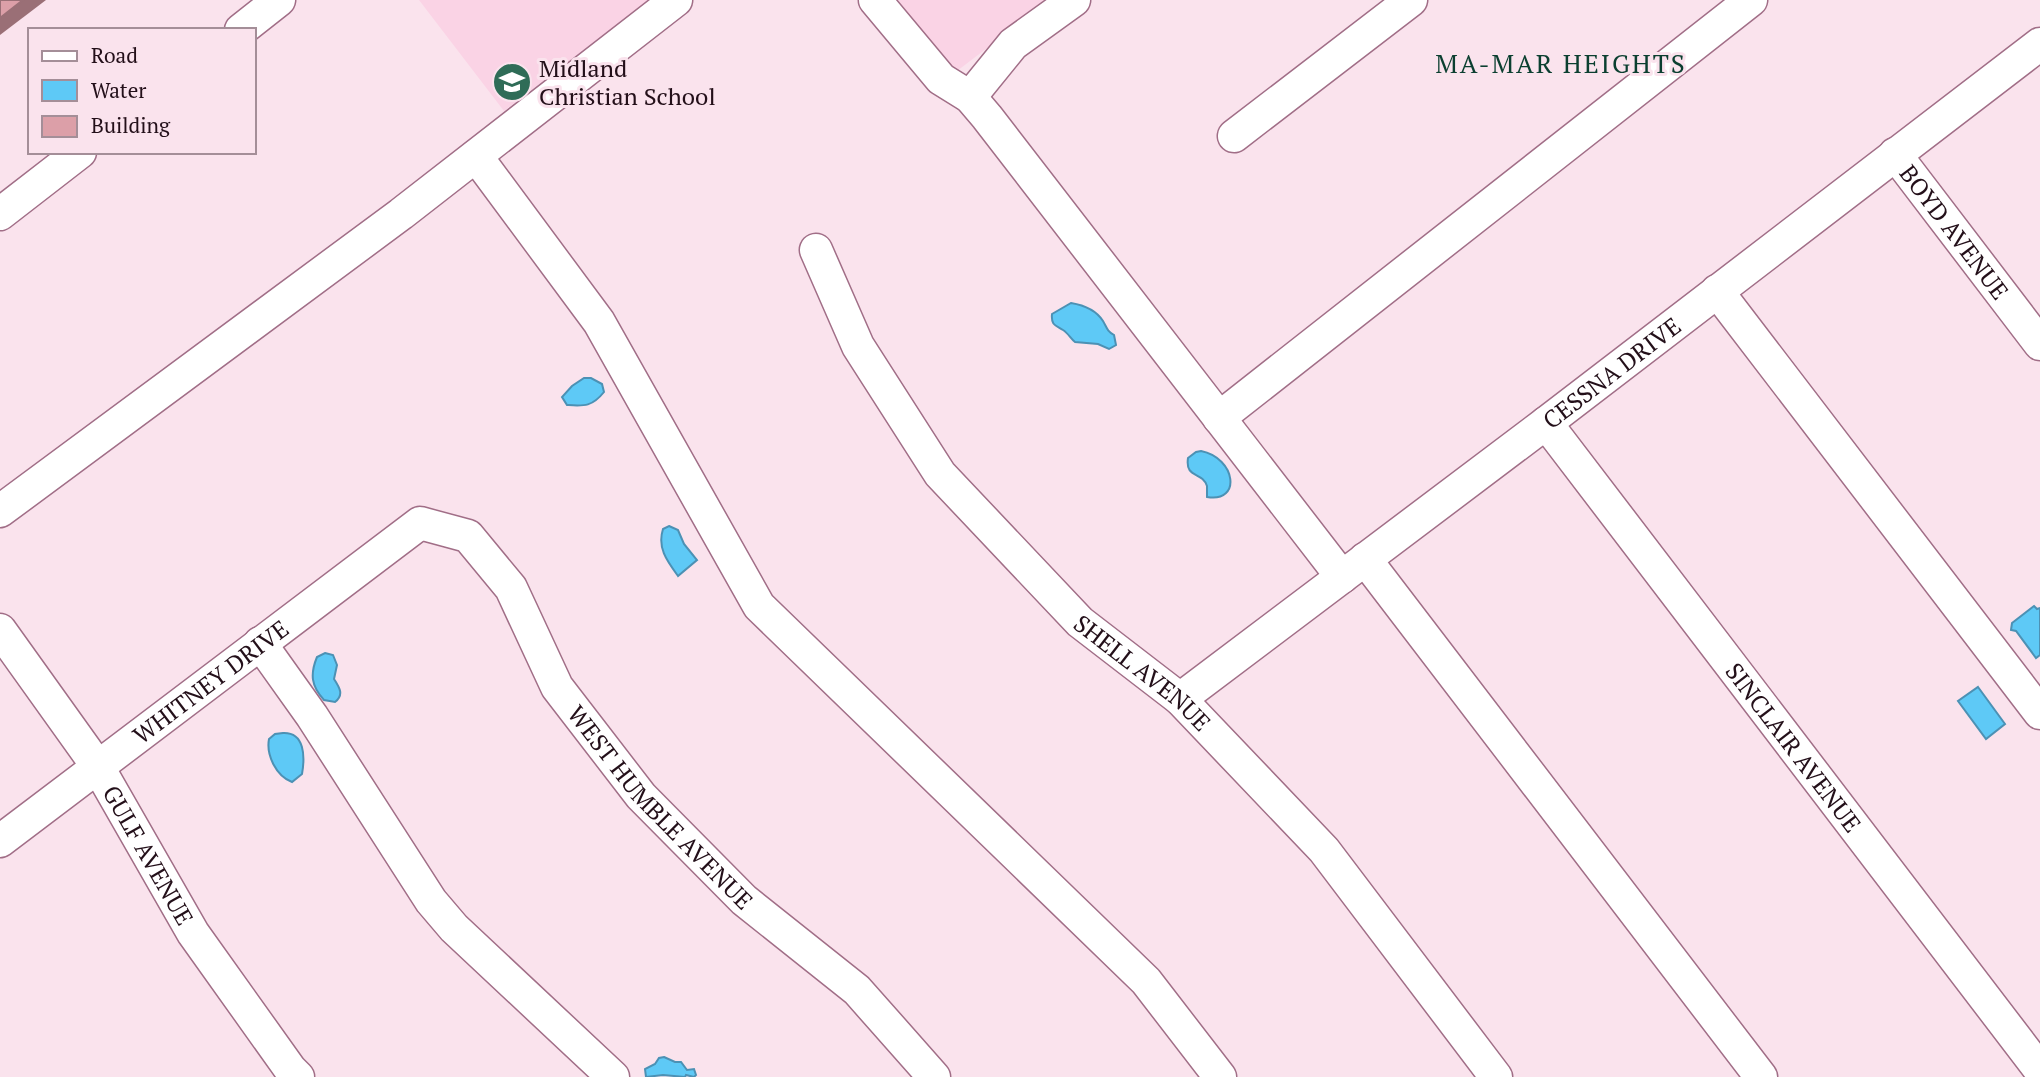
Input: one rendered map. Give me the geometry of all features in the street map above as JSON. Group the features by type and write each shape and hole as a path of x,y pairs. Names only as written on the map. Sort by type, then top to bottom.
{"street":[{"path":"244,28 279,0"},
{"path":"0,511 401,214 676,0"},
{"path":"875,0 941,79 970,97 988,117 1219,418 1353,568 1761,1077"},
{"path":"970,97 1013,44 1074,0"},
{"path":"1234,136 1411,0"},
{"path":"1219,418 1751,0"},
{"name":"CESSNA DRIVE","path":"1180,699 1546,423 2040,44"},
{"path":"0,214 77,154"},
{"name":"BOYD AVENUE","path":"1895,154 2040,344"},
{"path":"476,156 599,321 759,606 1146,981 1220,1077"},
{"name":"SHELL AVENUE","path":"816,250 858,346 940,474 1080,622 1180,699 1324,850 1496,1077"},
{"path":"1717,291 2040,713"},
{"name":"SINCLAIR AVENUE","path":"1546,423 2040,1070"},
{"name":"WHITNEY DRIVE","path":"0,841 420,523"},
{"name":"WEST HUMBLE AVENUE","path":"420,523 468,536 511,588 557,687 641,796 744,900 858,990 934,1077"},
{"name":"GULF AVENUE","path":"0,630 98,767 193,933 298,1077"},
{"path":"260,643 312,716 431,901 454,928 613,1077"}],"shaded area":[{"name":"Midland Christian School","path":"419,0 649,0 504,111"},
{"path":"896,0 1050,0 953,74"}],"water":[{"path":"1071,303 1097,314 1108,331 1114,335 1116,345 1109,349 1098,344 1075,342 1054,324 1052,314"},
{"path":"584,378 591,378 602,384 604,392 587,404 567,405 562,397"},
{"path":"1201,451 1213,455 1228,470 1230,487 1218,497 1207,497 1205,481 1189,469 1188,458"},
{"path":"669,526 678,530 684,544 697,560 678,576 662,548 663,529"},
{"path":"2034,606 2040,608 2040,655 2036,658 2016,631 2011,630 2012,623"},
{"path":"325,653 333,655 337,665 334,679 340,694 335,702 324,700 316,690 313,680 317,657"},
{"path":"1978,687 2005,724 1986,739 1958,701"},
{"path":"283,733 296,737 302,747 302,774 292,782 277,770 269,752 269,739 275,734"},
{"path":"664,1057 681,1062 687,1070 694,1069 696,1075 646,1077 645,1069"}],"building":[{"path":"0,0 23,0 0,18"}],"place":[{"name":"Midland Christian School","path":"512,82"}],"district":[{"name":"MA-MAR HEIGHTS","path":"1561,63"}]}
